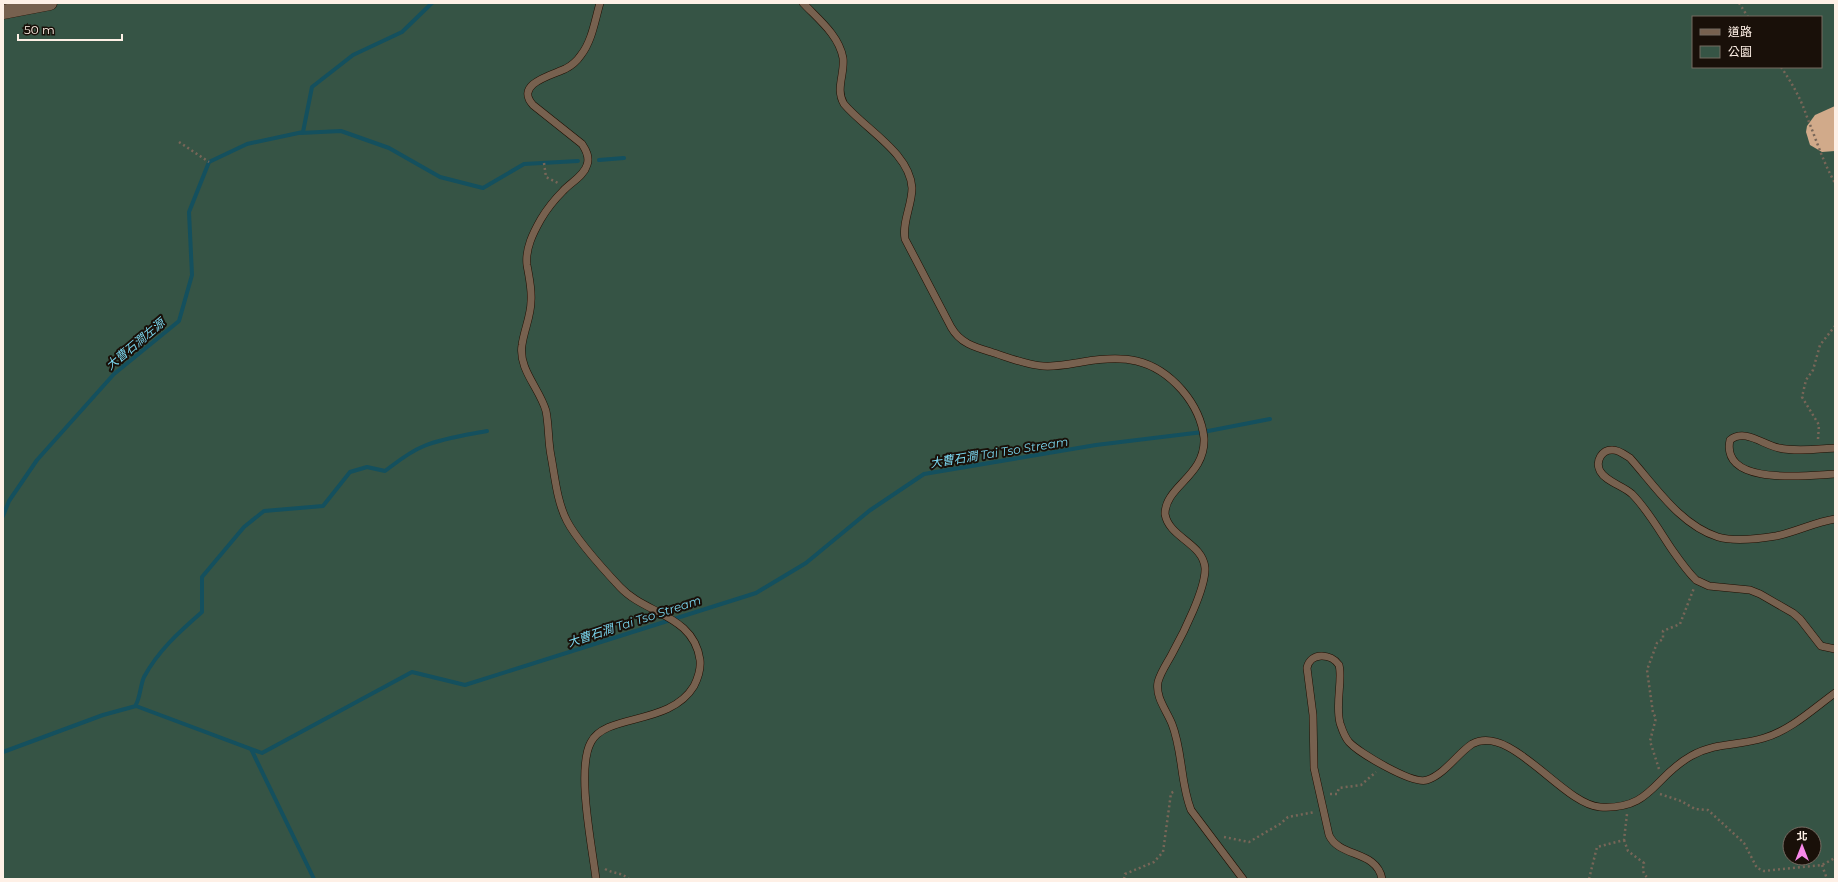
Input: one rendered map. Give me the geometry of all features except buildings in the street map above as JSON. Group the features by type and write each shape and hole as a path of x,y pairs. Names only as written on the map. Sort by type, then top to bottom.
{"street":[{"path":"3,12 50,3"}],"lane":[{"path":"596,879 584,782 586,758 590,742 604,728 653,715 676,703 691,690 698,675 699,656 688,635 678,623 634,599 624,591 576,535 567,522 559,498 552,464 546,413 526,370 522,354 522,344 531,304 527,251 540,222 567,187 587,166 588,159 586,152 577,139 531,103 529,91 531,85 537,80 568,67 582,55 589,40 600,3"},
{"path":"803,3 828,29 839,47 843,62 840,93 844,104 898,155 906,166 911,181 912,193 904,229 905,239 951,327 958,337 966,343 979,348 1043,366 1056,366 1107,358 1126,358 1140,361 1156,368 1168,376 1180,388 1196,409 1202,427 1203,452 1193,472 1168,500 1164,514 1172,529 1203,558 1205,578 1180,639 1160,676 1158,686 1159,695 1177,738 1183,767 1186,796 1191,810 1243,879"},
{"path":"1835,448 1778,448 1743,435 1736,436 1730,440 1729,446 1733,459 1737,464 1754,473 1766,476 1835,474"},
{"path":"1835,519 1776,536 1739,539 1719,537 1701,530 1677,511 1630,458 1624,454 1613,450 1606,451 1601,455 1598,465 1604,476 1626,490 1642,506 1696,580 1709,586 1750,590 1760,594 1793,613 1821,646 1835,649"},
{"path":"1382,879 1378,868 1372,862 1332,841 1323,811 1314,760 1313,715 1306,668 1309,662 1315,658 1322,656 1330,657 1339,665 1339,717 1346,738 1357,749 1382,764 1411,778 1424,781 1435,776 1472,744 1479,741 1492,742 1526,757 1565,789 1588,803 1599,807 1628,806 1644,798 1660,781 1685,760 1699,752 1709,748 1763,739 1781,731 1835,692"}],"path":[{"path":"1739,3 1747,16"},
{"path":"1782,68 1791,82 1807,115 1828,171 1835,183"},
{"path":"179,142 209,162"},
{"path":"544,163 546,177 567,187"},
{"path":"1818,449 1819,425 1802,397 1806,380 1813,370 1820,345 1835,326"},
{"path":"1660,781 1658,764 1650,742 1656,718 1653,713 1647,670 1657,643 1662,639 1662,631 1680,624 1696,580"},
{"path":"1320,794 1336,794 1339,788 1361,785 1376,774 1376,768 1382,764"},
{"path":"1124,879 1125,874 1154,862 1163,852 1171,793 1184,785"},
{"path":"1652,790 1695,809 1708,810 1744,843 1757,868 1764,871 1812,866"},
{"path":"1628,806 1624,840 1628,851 1644,863 1642,870 1644,875 1649,879"},
{"path":"1211,835 1249,842 1280,824 1288,817 1323,811"},
{"path":"1589,879 1597,847 1624,840"},
{"path":"1827,879 1822,865 1835,858"},
{"path":"594,860 608,871 621,873 629,879"}],"green space":[{"path":"3,3 1835,3 1835,879 3,879"}],"waterway":[{"name":"大曹石澗左源","path":"3,516 9,501 37,460 114,374 179,321 192,275 189,212 209,162 247,144 303,132 312,87 353,55 402,32 432,3"},
{"path":"300,133 341,131 389,148 440,177 483,188 524,164 578,161"},
{"path":"599,160 624,158"},
{"name":"大曹石澗 Tai Tso Stream","path":"3,752 103,715 136,706 262,753 412,672 465,685 756,593 806,563 869,511 924,474 1096,445 1203,432 1270,419"},
{"path":"135,706 144,677 162,650 177,634 202,612 202,577 244,527 264,511 323,506 350,472 367,467 385,471 408,454 431,443 487,431"},
{"path":"251,749 314,879"}]}
